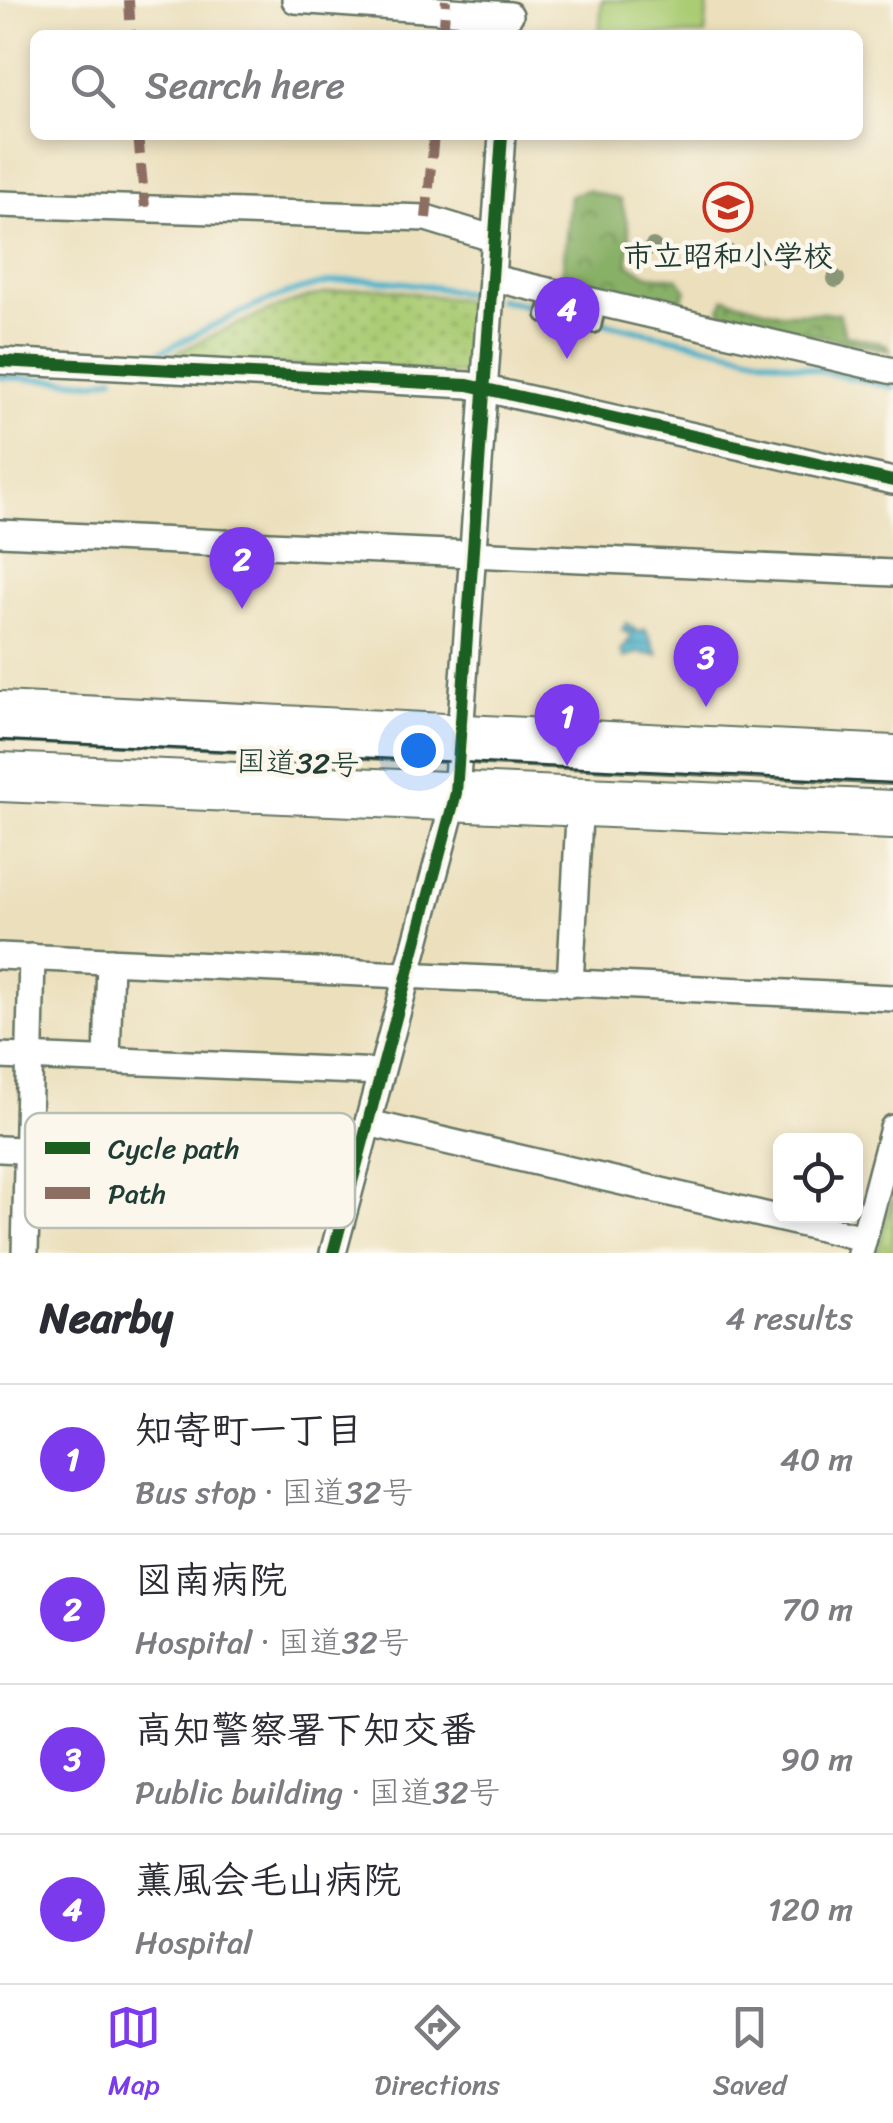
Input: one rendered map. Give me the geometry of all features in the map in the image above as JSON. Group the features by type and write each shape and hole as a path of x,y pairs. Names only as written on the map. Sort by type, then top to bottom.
{"highway":[{"name":"国道32号","path":"0,716 893,760"},
{"name":"国道32号","path":"0,776 893,814"}],"street":[{"path":"295,0 510,17"},
{"path":"355,1170 456,793 502,140"},
{"path":"0,204 426,218 495,239"},
{"path":"490,291 893,371"},
{"path":"0,360 482,388 893,481"},
{"path":"0,533 893,573"},
{"path":"570,984 580,799"},
{"path":"0,956 893,998"},
{"path":"29,1113 32,958"},
{"path":"107,1060 110,962"},
{"path":"0,1056 381,1072"},
{"path":"368,1123 862,1246 893,1128"},
{"path":"0,1149 25,1150"},
{"path":"26,1228 26,1253"},
{"path":"334,1253 340,1228"}],"green space":[{"path":"602,0 708,0 705,30 599,30"},
{"path":"587,190 621,200 630,234 628,264 649,275 678,278 686,290 681,303 562,277 570,195"},
{"path":"381,288 469,301 465,374 163,359 296,301 352,289"},
{"path":"725,298 780,313 839,313 845,335 886,344 891,351 725,316 720,309"},
{"path":"893,1193 893,1253 877,1253"}],"water":[{"path":"626,623 638,632 645,629 658,655 636,653 624,658 621,651 632,636 622,630"}],"waterway":[{"path":"148,358 262,303 333,282 390,281 485,297"},
{"path":"498,299 893,387"},
{"path":"0,377 97,382 113,377"}],"tram line":[{"path":"0,740 893,783"}],"marked path":[{"path":"129,0 131,30"},
{"path":"443,30 446,0"},
{"path":"138,140 145,207"},
{"path":"426,218 434,140"}],"cycle path":[{"path":"355,1171 456,793 502,140"},
{"path":"0,361 468,385 893,481"},
{"path":"333,1253 340,1228"}],"place":[{"name":"市立昭和小学校","path":"728,207"},
{"name":"薫風会毛山病院","path":"567,359"},
{"name":"図南病院","path":"242,609"},
{"name":"高知警察署下知交番","path":"706,707"},
{"name":"知寄町一丁目","path":"567,766"}]}
